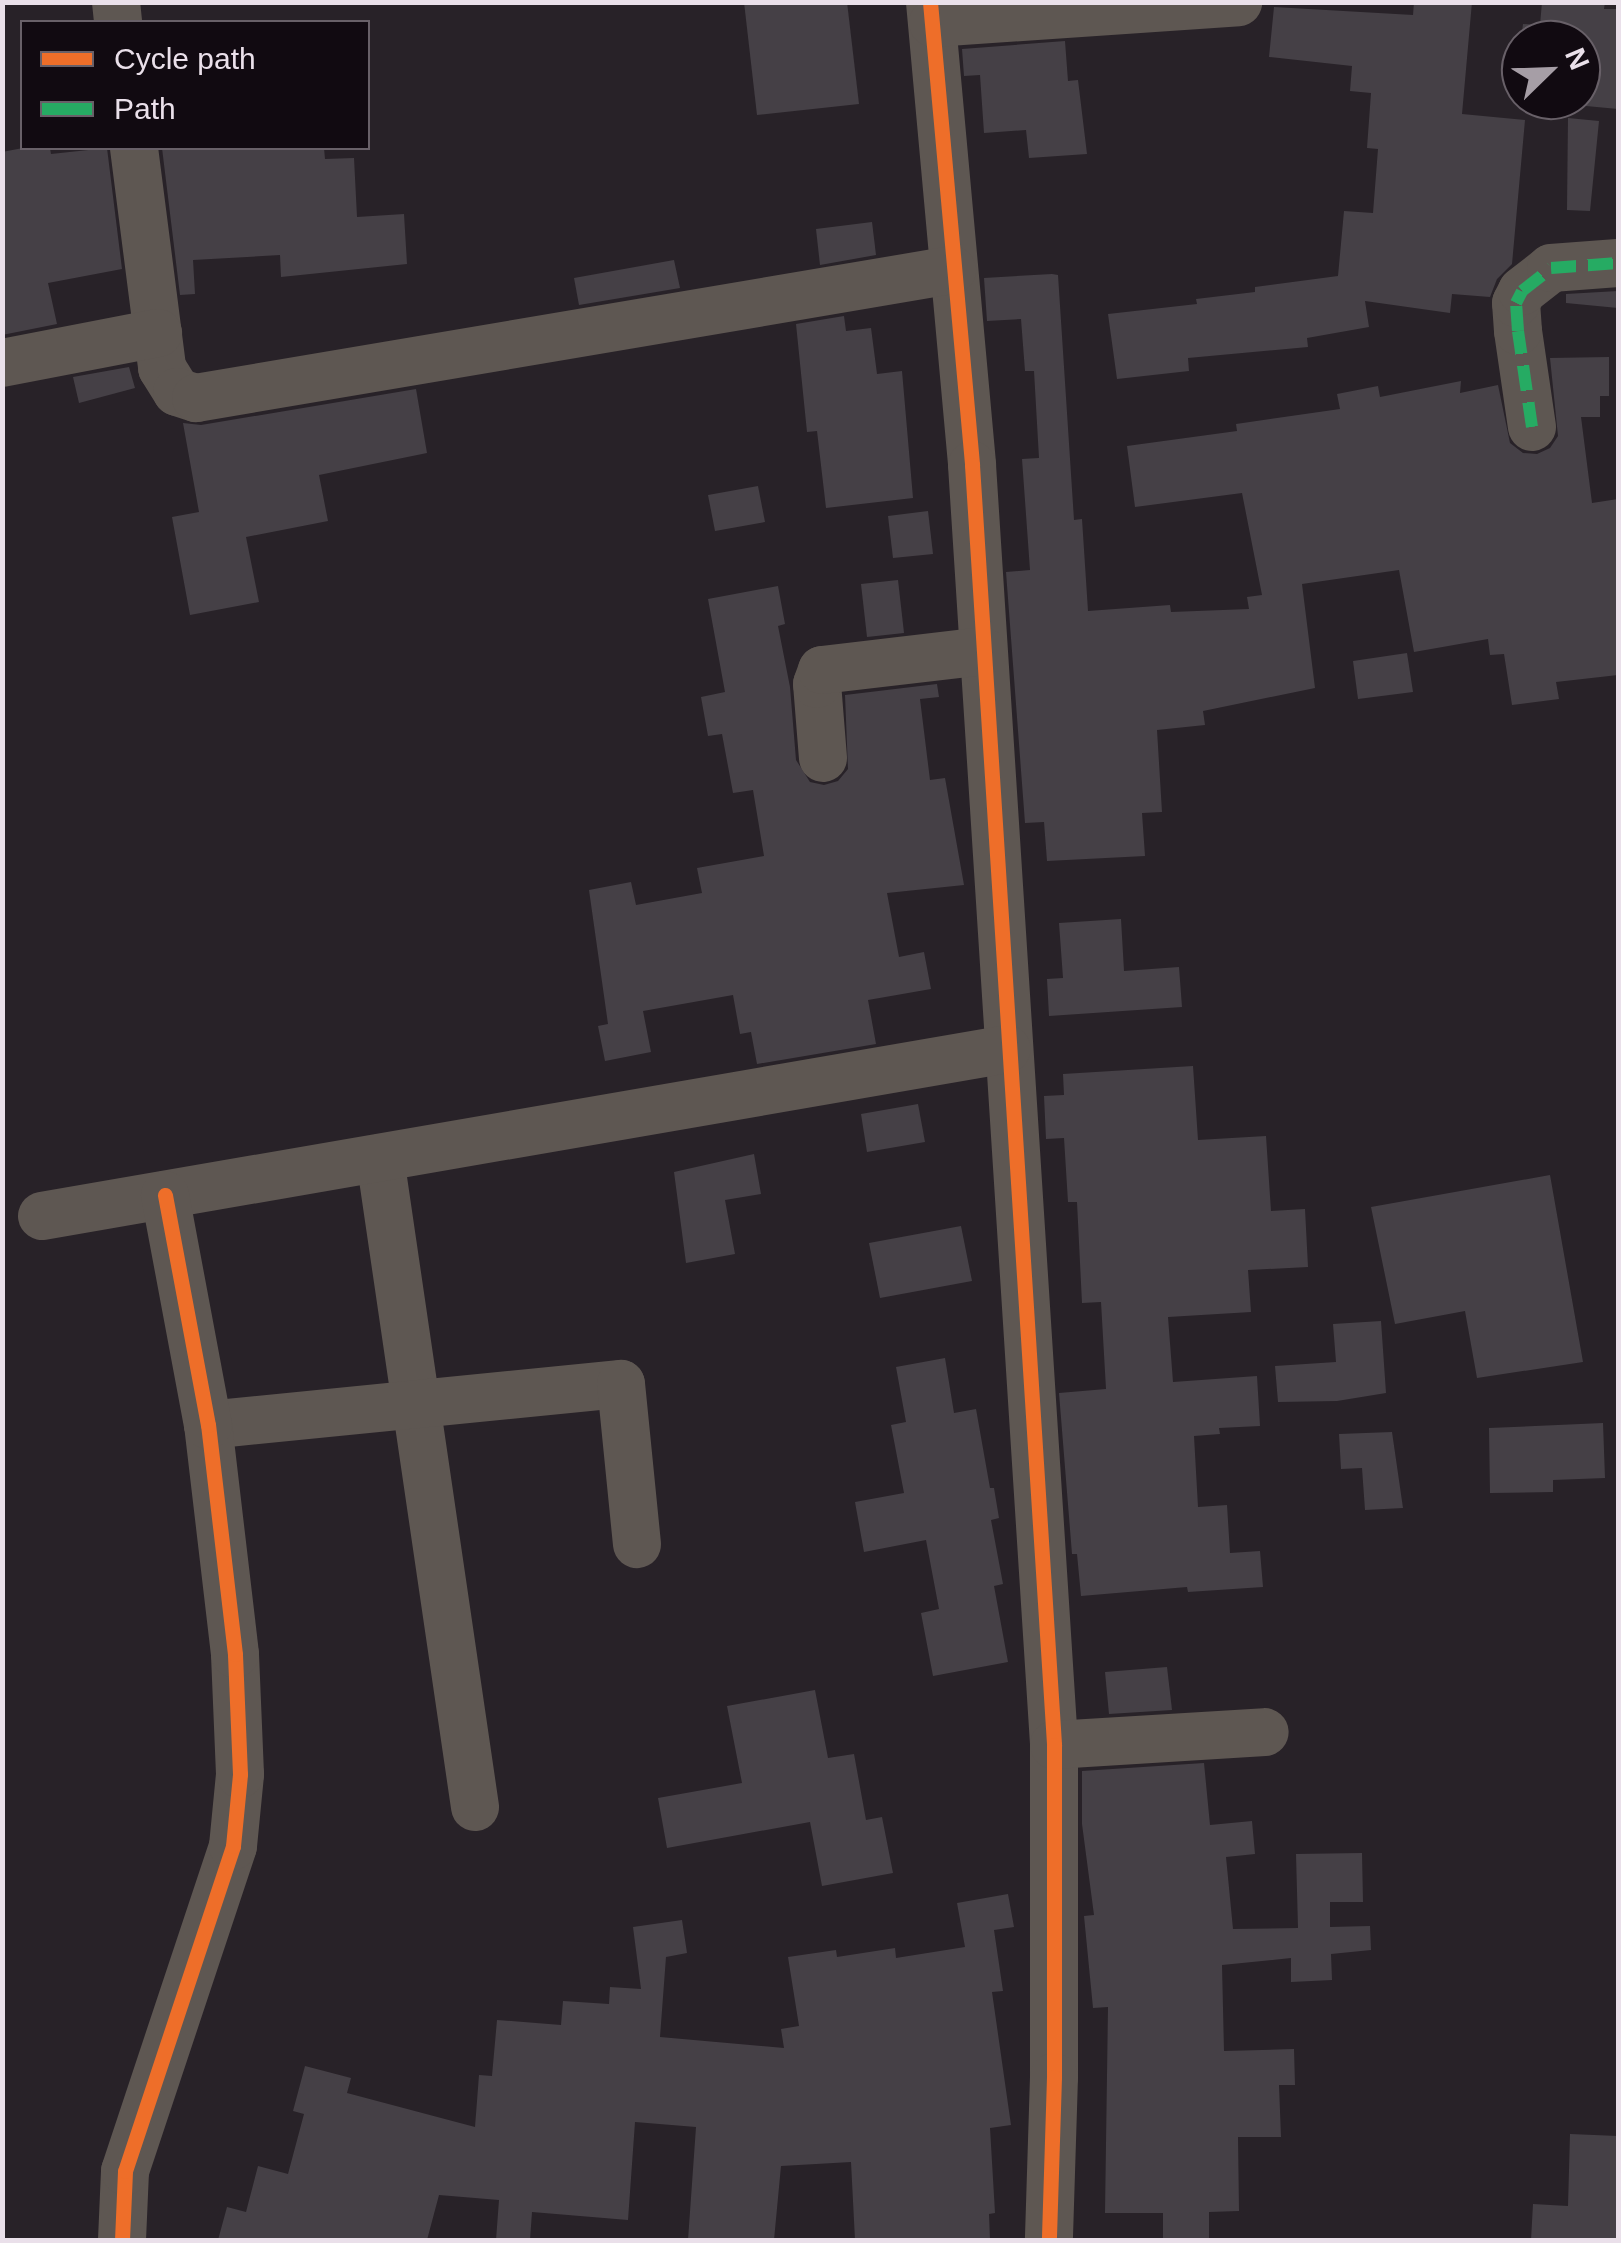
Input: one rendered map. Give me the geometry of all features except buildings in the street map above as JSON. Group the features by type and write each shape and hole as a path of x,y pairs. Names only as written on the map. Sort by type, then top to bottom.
{"street":[{"path":"1049,2240 1054,2077 1054,1745 972,466 931,13 1238,2"},
{"path":"134,150 162,368 172,387 196,398 952,270"},
{"path":"1532,427 1518,331 1516,303 1522,291 1551,268 1618,263"},
{"path":"2,363 158,333"},
{"path":"823,758 818,684 822,670 983,651"},
{"path":"42,1216 1007,1049"},
{"path":"380,1158 475,1807"},
{"path":"122,2240 125,2171 222,1881 238,1820 240,1732 235,1654 208,1425 165,1195"},
{"path":"208,1425 621,1384 637,1544"},
{"path":"1054,1745 1265,1732"}],"marked path":[{"path":"1532,427 1518,331 1516,303 1522,291 1551,268 1618,263"}],"cycle path":[{"path":"930,2 972,465 1054,1745 1054,2077 1049,2240"},
{"path":"122,2240 125,2171 233,1846 240,1774 235,1654 208,1425 165,1195"}]}
